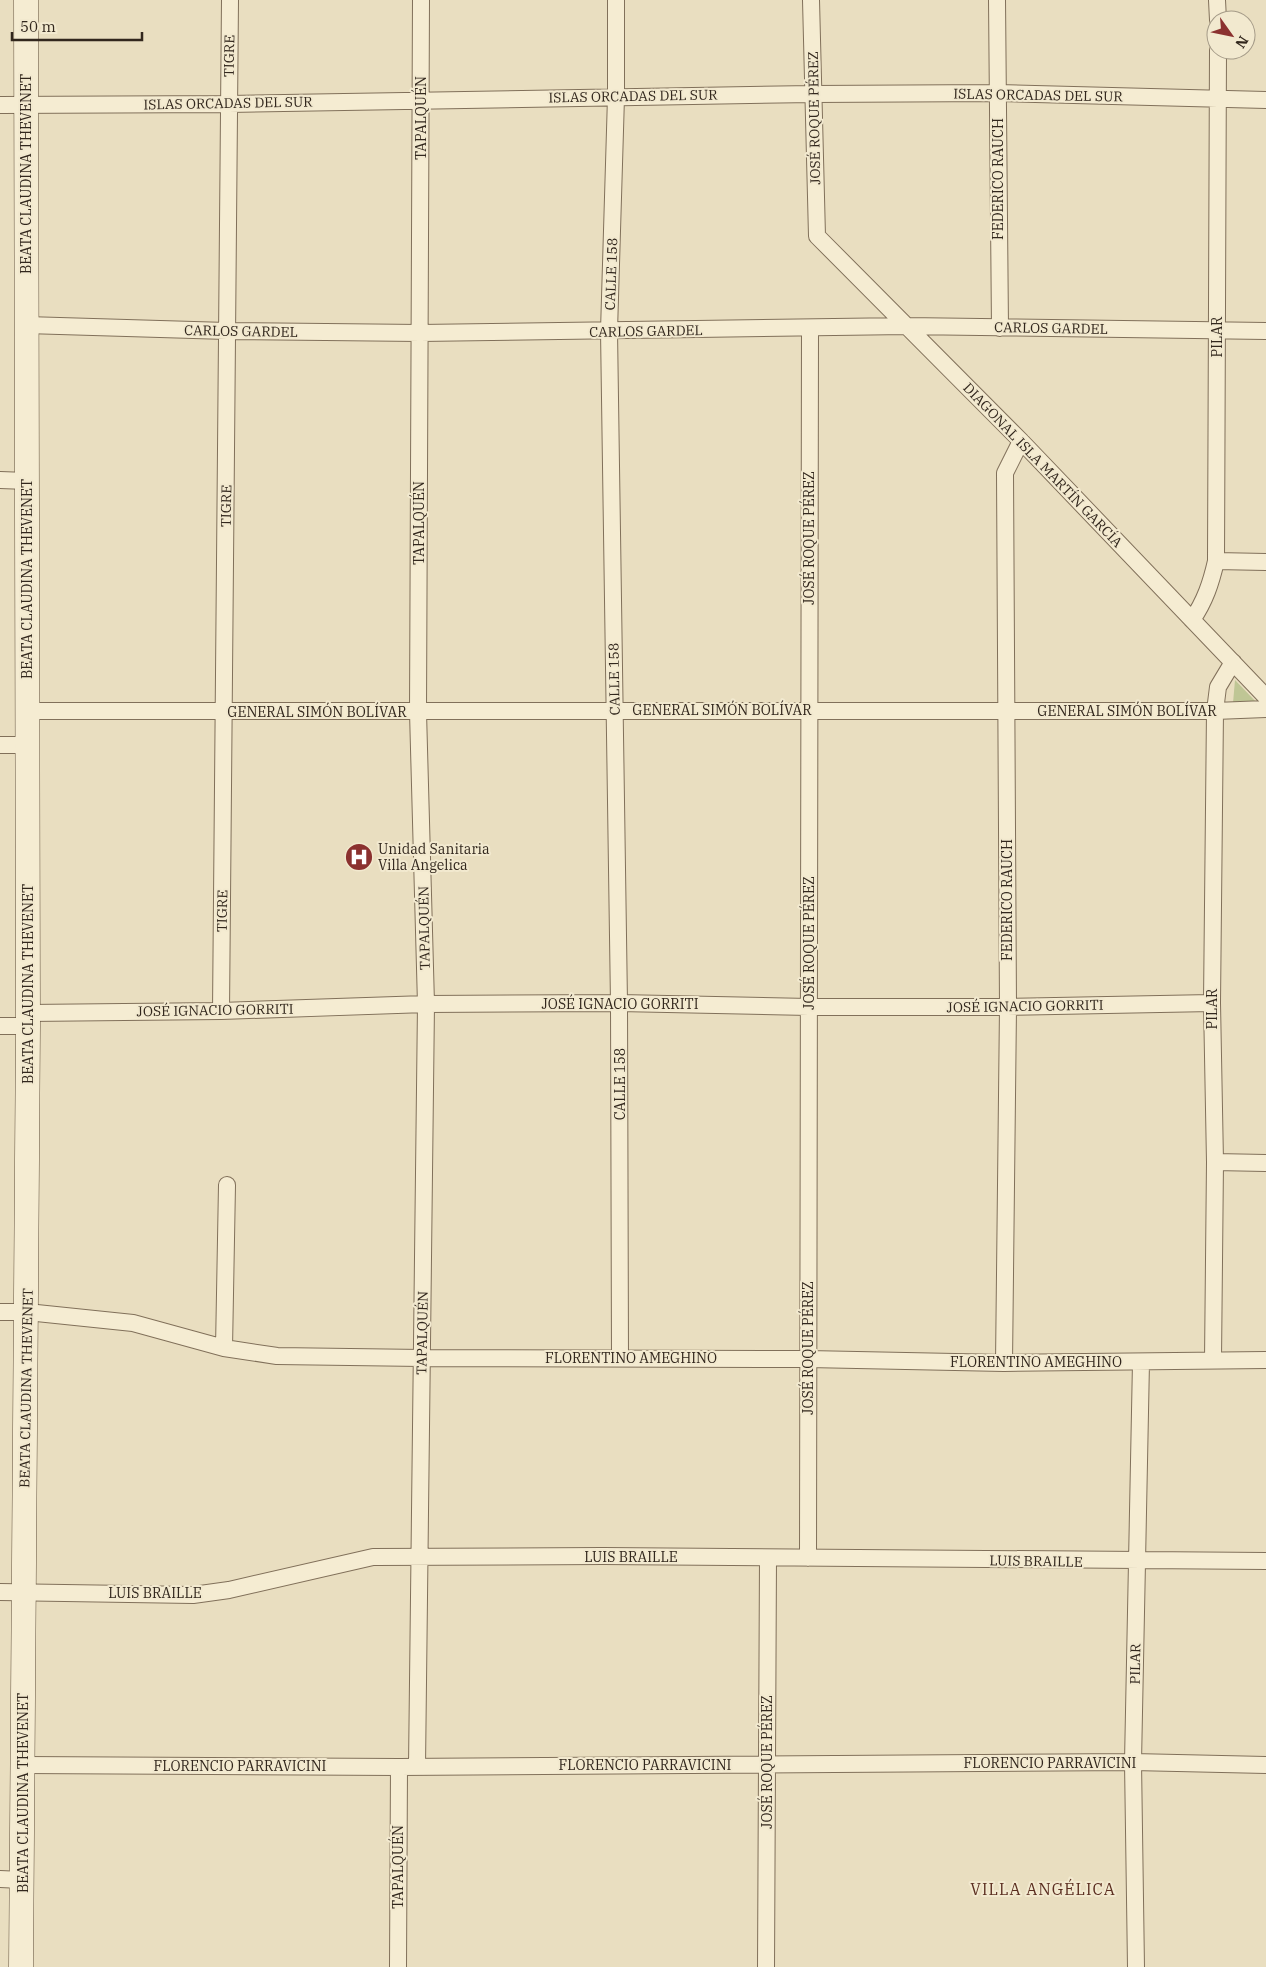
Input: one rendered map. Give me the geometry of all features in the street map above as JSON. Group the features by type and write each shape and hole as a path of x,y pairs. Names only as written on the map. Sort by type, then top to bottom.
{"main road":[{"name":"BEATA CLAUDINA THEVENET","path":"21,1967 11,1880 23,1765 23,1592 27,1312 26,0"}],"street":[{"name":"TIGRE","path":"221,1011 230,0"},
{"name":"TAPALQUÉN","path":"417,1767 426,1004 418,712 421,0"},
{"name":"CALLE 158","path":"616,0 616,97 609,331 619,1003 620,1358"},
{"name":"JOSÉ ROQUE PÉREZ","path":"812,0 817,236"},
{"name":"FEDERICO RAUCH","path":"997,0 1000,328"},
{"name":"PILAR","path":"1192,620 1202,605 1211,582 1216,561 1218,60"},
{"name":"ISLAS ORCADAS DEL SUR","path":"0,105 229,104 813,94 998,93 1266,100"},
{"name":"DIAGONAL ISLA MARTÍN GARCÍA","path":"817,236 1021,442 1266,697"},
{"name":"CARLOS GARDEL","path":"26,325 228,331 420,333 906,326 1266,331"},
{"name":"JOSÉ ROQUE PÉREZ","path":"808,1558 810,328"},
{"name":"FEDERICO RAUCH","path":"1004,1363 1008,1007 1005,473 1021,442"},
{"path":"0,480 26,481"},
{"path":"1216,561 1266,562"},
{"name":"PILAR","path":"1213,1360 1215,1162 1212,1003 1215,711 1218,687 1233,662"},
{"name":"GENERAL SIMÓN BOLÍVAR","path":"28,712 614,710 1215,711 1266,709"},
{"path":"0,745 28,745"},
{"name":"JOSÉ IGNACIO GORRITI","path":"0,1026 28,1020 426,1004 619,1003 809,1007 1008,1007 1212,1003"},
{"path":"1215,1162 1266,1163"},
{"path":"224,1348 227,1185"},
{"name":"FLORENTINO AMEGHINO","path":"0,1312 27,1312 133,1323 224,1348 277,1356 808,1359 1004,1363 1266,1360"},
{"name":"PILAR","path":"1136,1967 1133,1762 1141,1362"},
{"name":"LUIS BRAILLE","path":"0,1592 194,1595 229,1590 373,1558 808,1558 1266,1562"},
{"name":"JOSÉ ROQUE PÉREZ","path":"766,1967 768,1558"},
{"name":"FLORENCIO PARRAVICINI","path":"23,1765 417,1767 1133,1762 1266,1765"},
{"name":"TAPALQUÉN","path":"398,1967 399,1767"}],"green space":[{"path":"1235,680 1259,705 1233,703"}],"place":[{"name":"Unidad Sanitaria Villa Angelica","path":"359,857"}],"district":[{"name":"VILLA ANGÉLICA","path":"1043,1889"}]}
